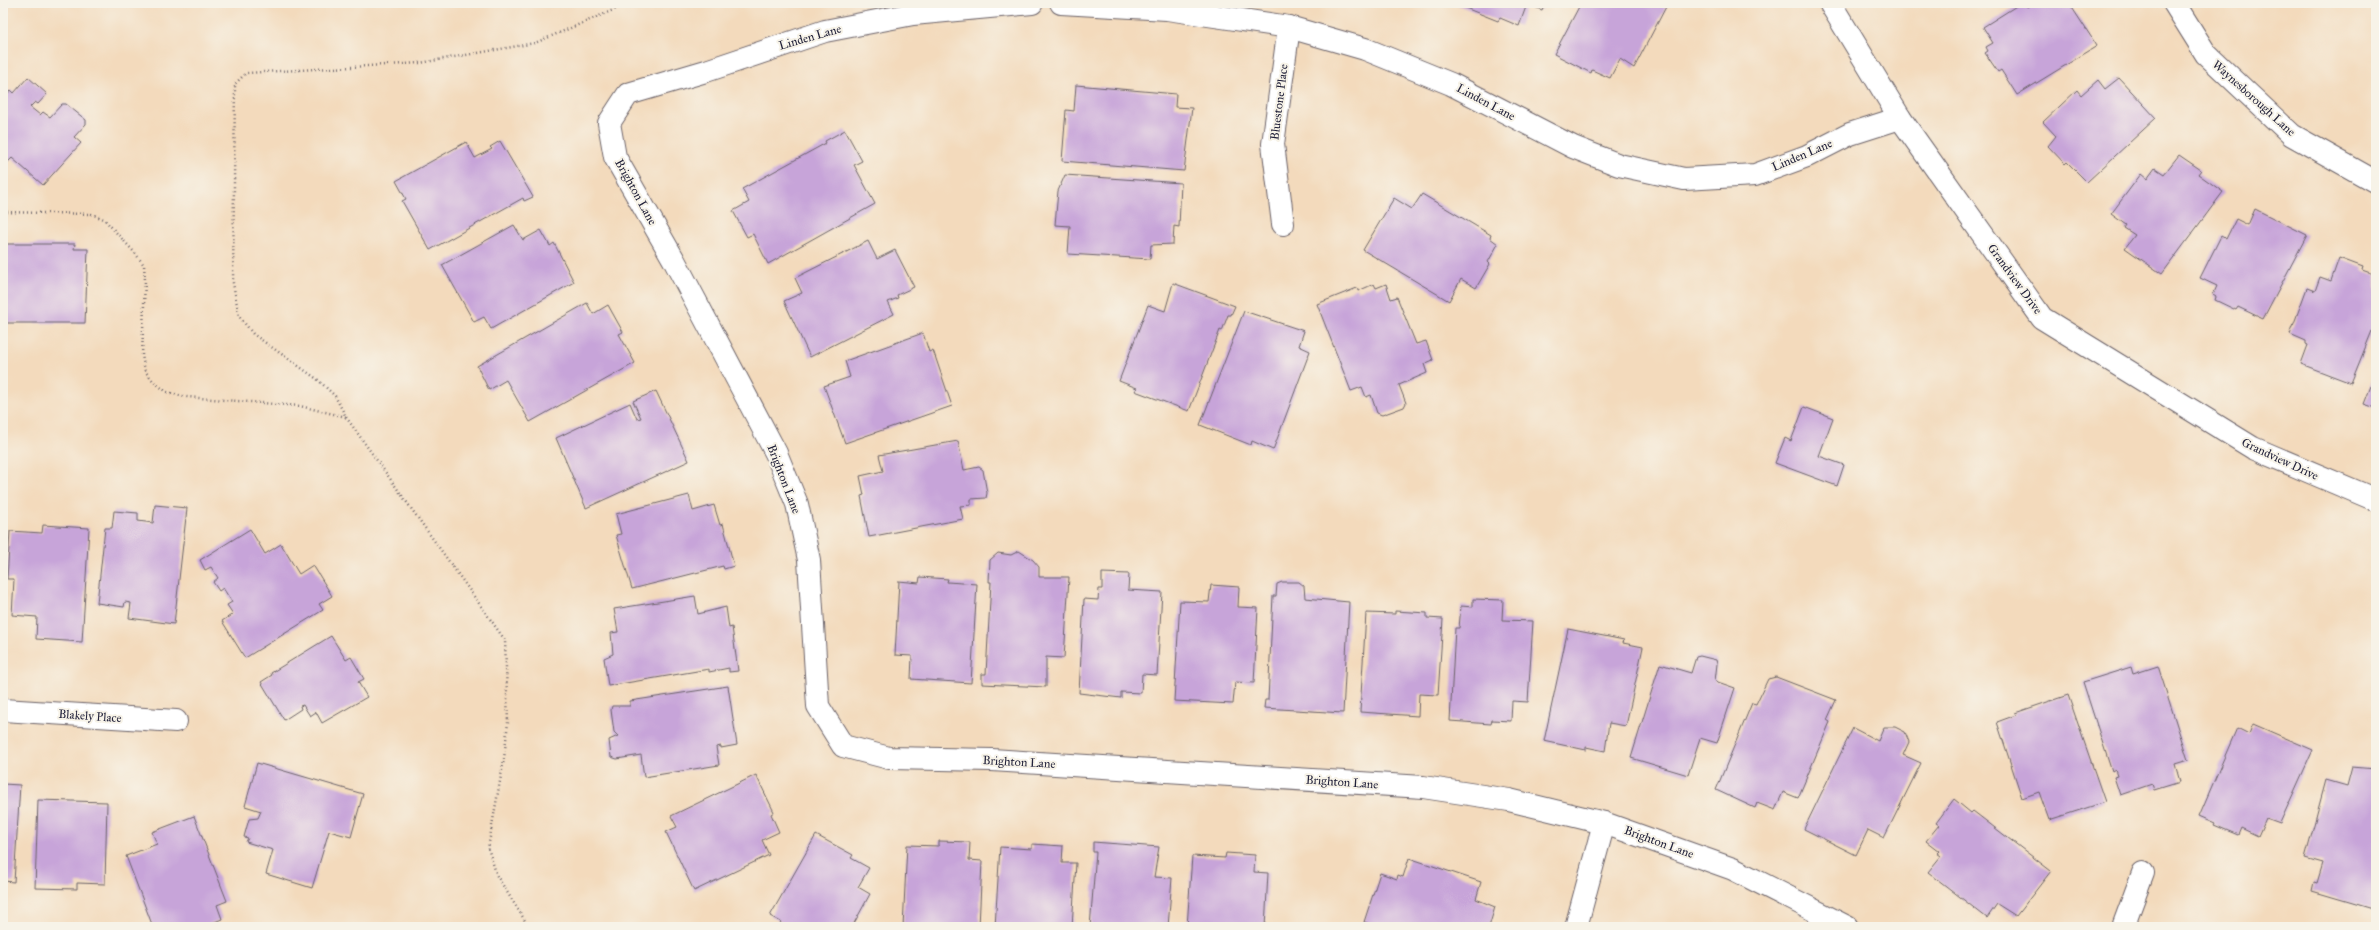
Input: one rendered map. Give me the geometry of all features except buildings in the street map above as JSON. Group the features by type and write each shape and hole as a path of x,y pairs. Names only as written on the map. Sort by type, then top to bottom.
{"street":[{"name":"Linden Lane","path":"609,123 628,94 706,71 825,31 913,14 1032,3"},
{"name":"Linden Lane","path":"1060,3 1168,9 1288,27 1365,49 1451,84 1573,147 1619,165 1684,179 1755,175 1807,156 1850,134 1900,118"},
{"name":"Grandview Drive","path":"1830,3 1900,118 2042,318 2253,448 2376,500"},
{"name":"Waynesborough Lane","path":"2174,3 2206,54 2292,135 2376,182"},
{"name":"Bluestone Place","path":"1283,224 1273,144 1288,27"},
{"name":"Brighton Lane","path":"609,123 615,157 674,260 773,446 797,504 809,560 818,706 843,746 889,758 992,760 1423,787 1509,800 1604,823 1733,869 1847,927"},
{"name":"Blakely Place","path":"3,710 176,722"},
{"path":"1576,927 1604,823"},
{"path":"2123,927 2143,873"}],"path":[{"path":"529,927 497,876 488,848 504,759 508,722 505,640 346,417 335,396 317,379 253,334 239,316 233,283 235,84 246,72 420,63 535,43 630,3"},
{"path":"3,212 91,214 104,218 136,253 144,265 145,280 142,355 145,371 154,382 167,392 187,397 300,406 346,417"}]}
